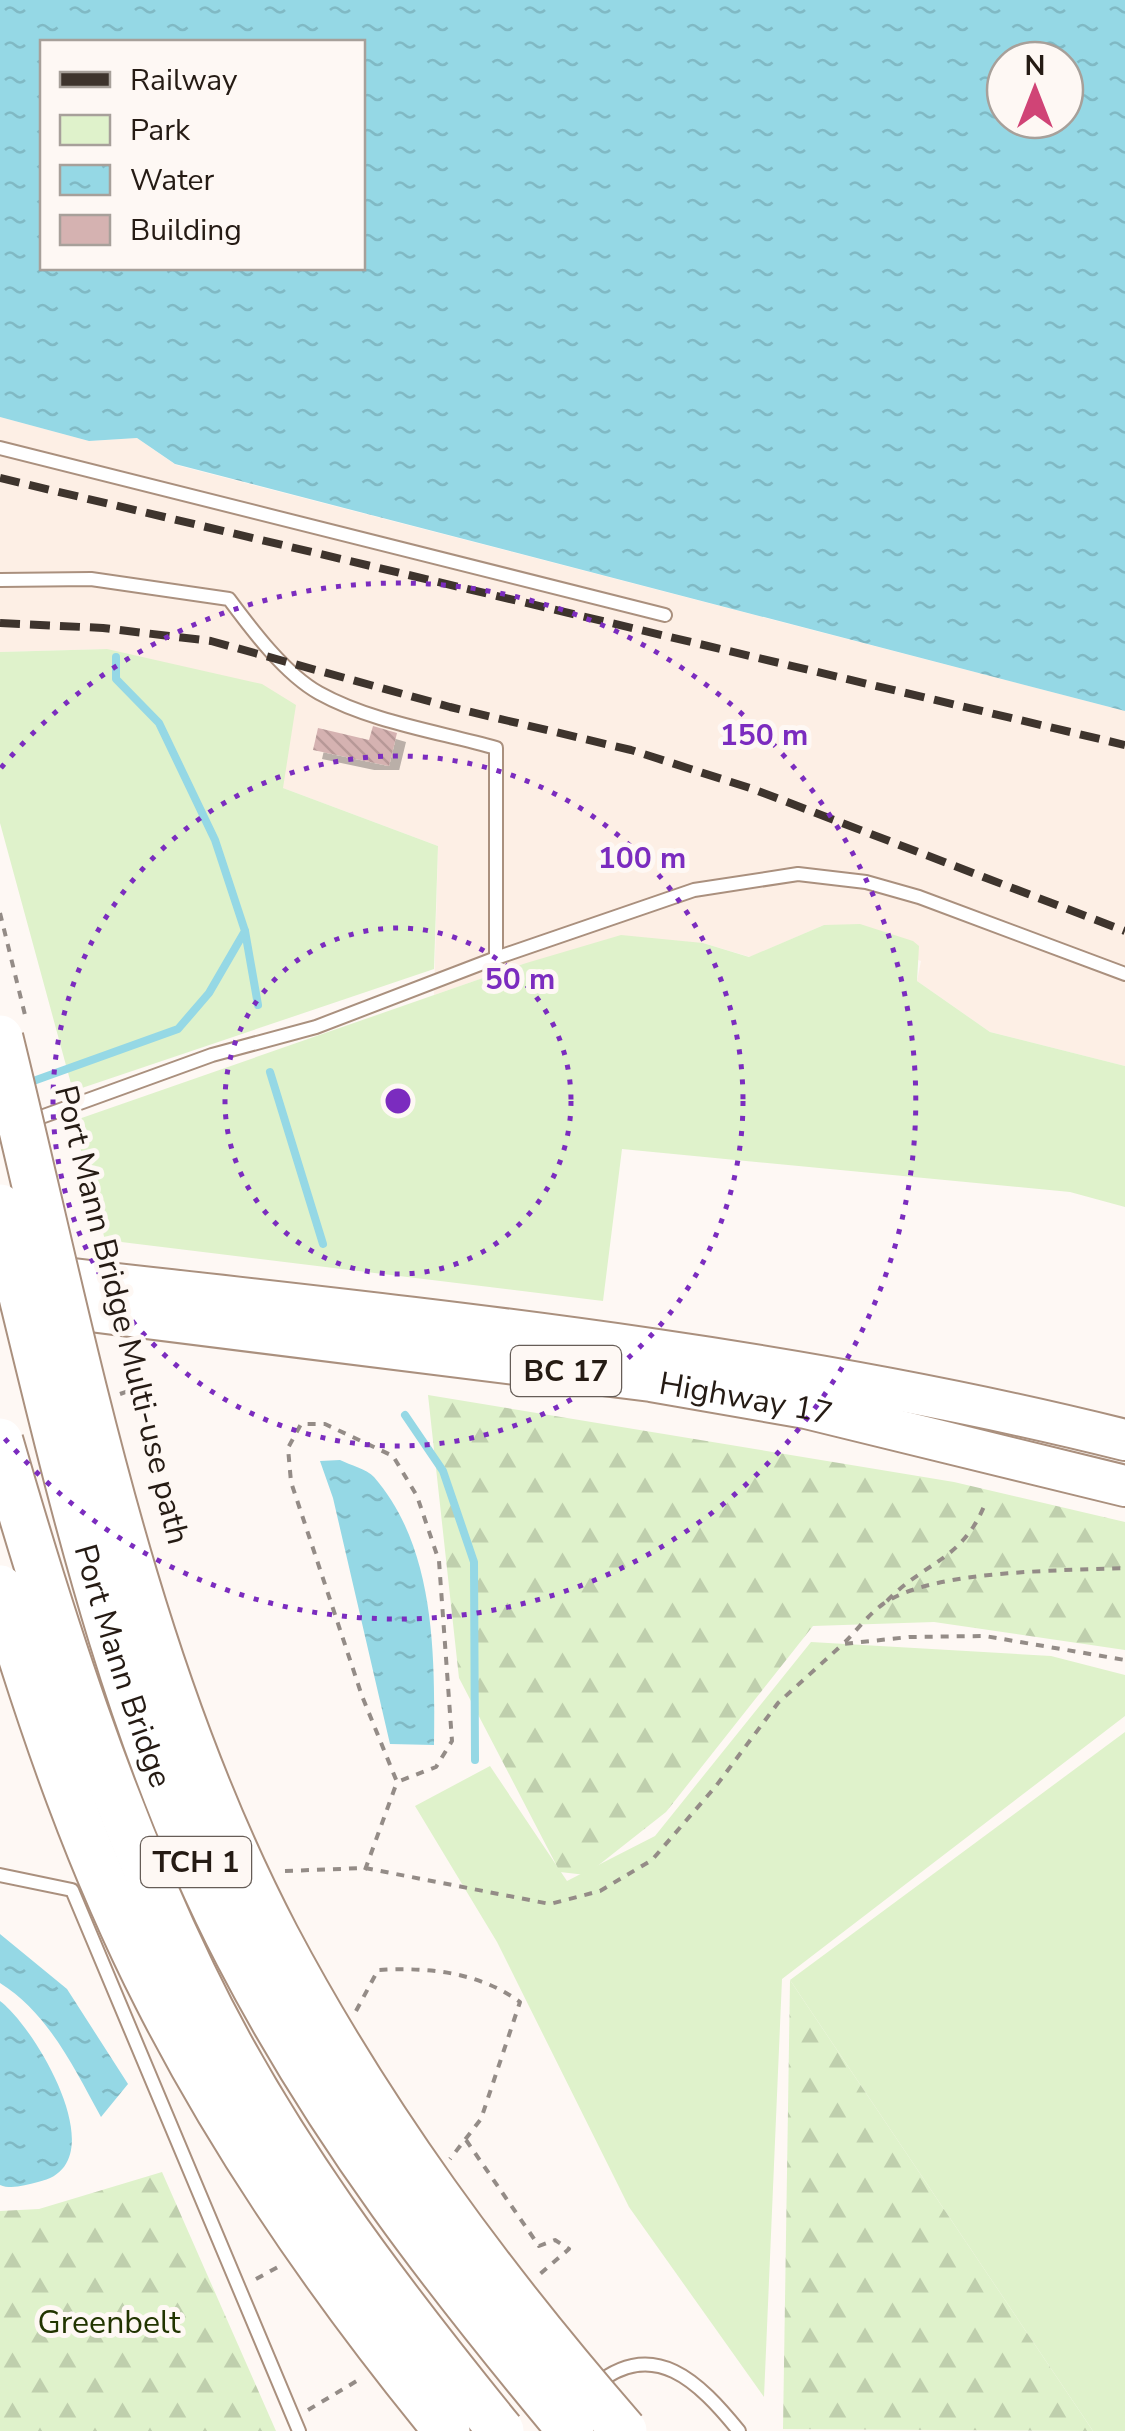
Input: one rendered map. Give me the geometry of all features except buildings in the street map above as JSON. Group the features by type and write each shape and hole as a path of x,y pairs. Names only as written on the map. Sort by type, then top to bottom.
{"highway":[{"path":"14,1032 88,1394 162,1659 208,1782 260,1899 352,2072 471,2244 624,2431"},
{"name":"Port Mann Bridge","path":"0,1207 83,1540 122,1672 168,1800 237,1953 316,2094 376,2187 439,2272 575,2411"},
{"name":"Highway 17","path":"0,1270 481,1325 828,1377 1125,1440"},
{"name":"Highway 17","path":"0,1300 651,1381 806,1408 1125,1486"},
{"name":"Port Mann Bridge","path":"0,1442 74,1687 123,1820 194,1977 273,2120 335,2217 500,2431"},
{"path":"0,1588 34,1700 78,1820 156,1998 238,2142 301,2242 368,2334 447,2431"}],"lane":[{"path":"0,448 665,615"},
{"path":"0,580 91,579 229,599 278,657 316,692 342,704 496,748 496,958"},
{"path":"0,1132 212,1054 316,1027 496,958 694,890 798,874 866,882 919,897 1125,974"},
{"path":"0,1875 72,1890 298,2431"},
{"path":"540,2431 575,2411 613,2370 637,2364 662,2366 686,2376 706,2392 739,2431"}],"path":[{"path":"0,913 14,1032"},
{"path":"366,1869 396,1782 291,1482 288,1448 301,1424 325,1424 393,1456 417,1496 438,1561 452,1742 436,1767 396,1782"},
{"path":"271,1872 366,1869 550,1904 600,1891 652,1860 716,1786 778,1703 900,1586 964,1544 984,1504"},
{"path":"883,1604 908,1592 959,1580 1125,1568"},
{"path":"842,1644 984,1636 1125,1660"},
{"path":"463,1978 495,1984 520,2002 505,2047"},
{"path":"344,2007 354,2024"},
{"path":"466,2140 539,2246 556,2240 568,2249"}],"shaded area":[{"path":"0,417 89,441 137,438 176,465 1125,711 1125,1066 990,1032 917,981 921,961 824,925 750,957 703,943 523,964 434,995 438,846 283,788 107,649 0,652"}],"green space":[{"path":"107,649 262,684 296,705 283,788 438,846 434,969 73,1091 0,823 0,652"},
{"path":"860,924 913,941 919,946 917,981 990,1032 1125,1066 1125,1207 1070,1192 622,1149 603,1301 105,1240 73,1121 523,964 621,935 703,943 749,957 824,925"},
{"path":"428,1395 954,1482 1125,1522 1125,1650 934,1622 813,1626 666,1812 586,1875 560,1872 459,1678"},
{"path":"811,1642 1051,1656 1125,1675 1125,1716 782,1979 764,2397 629,2207 497,1942 415,1806 490,1766 567,1881 655,1836"},
{"path":"1125,1732 1125,2431 1093,2431 790,1980"},
{"path":"790,1980 1093,2431 783,2429"},
{"name":"Greenbelt","path":"162,2172 276,2431 0,2431 0,2211 39,2209"}],"water":[{"path":"0,0 1125,0 1125,711 175,464 137,438 89,441 0,417"},
{"path":"340,1460 374,1477 410,1536 428,1605 434,1745 390,1744 333,1498 320,1461"},
{"path":"0,1934 67,1989 128,2084 101,2117 46,2026 0,1983"},
{"path":"0,2001 32,2038 49,2066 71,2125 71,2151 61,2171 38,2182 14,2187 0,2185"}],"waterway":[{"path":"25,1084 178,1029 209,993 245,931 215,840 159,723 116,679 116,657"},
{"path":"245,931 258,1005"},
{"path":"270,1072 323,1244"},
{"path":"405,1415 443,1471 474,1562 475,1760"}],"railway":[{"path":"0,478 1125,745"},
{"path":"0,623 103,628 211,641 450,707 631,750 753,789 1125,931"}]}
